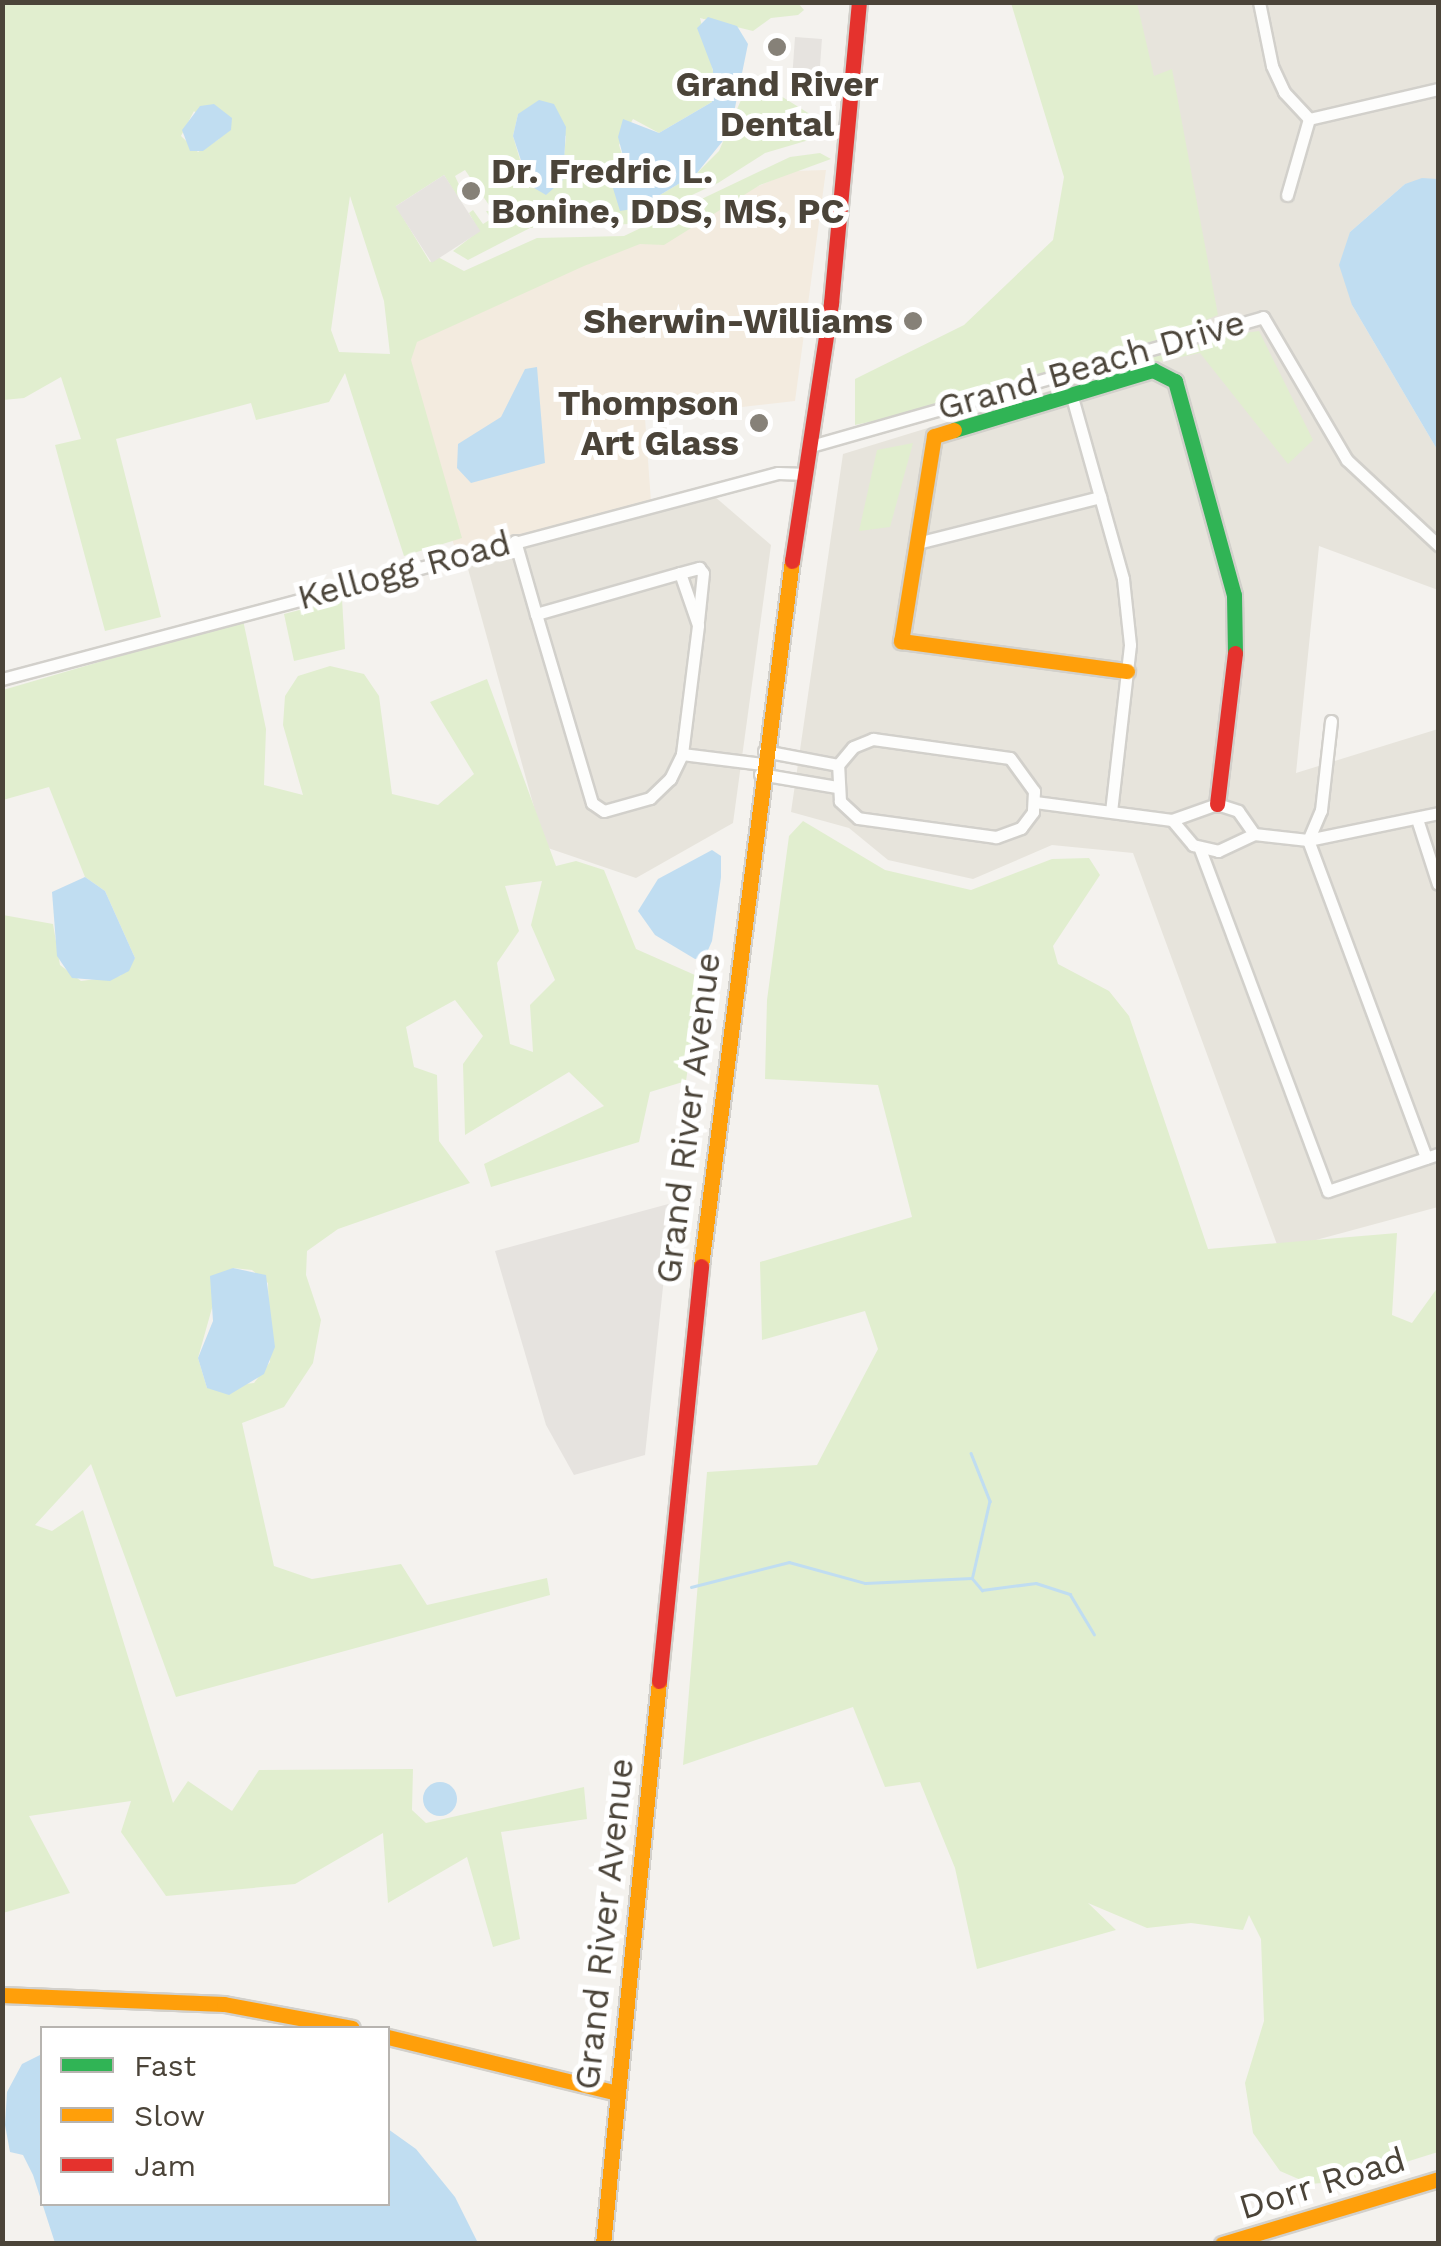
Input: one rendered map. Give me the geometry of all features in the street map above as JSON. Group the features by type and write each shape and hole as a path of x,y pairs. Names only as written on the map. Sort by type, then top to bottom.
{"main road":[{"name":"Grand River Avenue","path":"604,2244 695,1313 762,763 811,446 859,2"},
{"path":"1128,671 901,640 934,436 1153,370 1175,381 1234,595 1236,650 1217,804"},
{"path":"2,1995 224,2004 341,2026"},
{"path":"390,2037 617,2093"},
{"name":"Dorr Road","path":"1222,2244 1253,2239 1438,2179"}],"street":[{"path":"1259,2 1272,66 1284,92 1310,119"},
{"path":"1310,119 1438,89"},
{"path":"1287,195 1310,119"},
{"name":"Grand Beach Drive","path":"811,446 1262,316 1346,460 1438,545"},
{"path":"1072,397 1123,578 1128,671 1110,812"},
{"name":"Kellogg Road","path":"2,679 778,473 807,474"},
{"path":"917,543 1100,497"},
{"path":"515,541 536,614 592,803 604,811 650,798 670,778 682,754 703,573 680,573 536,614"},
{"path":"680,573 698,626"},
{"path":"1172,820 1200,849 1328,1191 1432,1156 1308,840 1321,810 1330,721"},
{"path":"873,739 977,751 1021,767 1035,802 1021,828 996,837 858,818 846,809 837,787 838,765 853,747 873,739"},
{"path":"682,754 762,763 838,765"},
{"path":"762,763 837,787"},
{"path":"1035,802 1172,820 1217,804 1238,810 1254,834"},
{"path":"1200,849 1233,848 1254,834 1308,840 1438,812"},
{"path":"1416,819 1438,884"}],"shaded area":[{"path":"1128,3 1438,3 1438,179 1405,184 1350,232 1352,305 1438,451 1438,590 1319,546 1296,773 1438,729 1438,1207 1279,1250 1133,853 1052,845 973,879 888,860 849,828 791,812 843,454 1211,341"},
{"path":"795,37 822,39 819,86 792,84"},
{"path":"826,170 795,401 645,418 651,502 456,552 393,340 794,171"},
{"path":"444,175 480,231 432,263 395,207"},
{"path":"714,496 771,545 733,823 636,878 545,847 465,558"},
{"path":"672,1203 645,1455 574,1475 546,1425 495,1251"}],"green space":[{"path":"797,2 804,10 798,15 771,18 753,31 700,18 713,71 712,102 659,133 633,119 619,145 626,167 615,180 638,208 697,173 719,151 744,93 760,83 813,116 809,140 765,153 718,183 629,224 530,228 468,260 453,251 479,231 469,213 473,210 483,224 491,219 486,211 493,211 465,170 455,176 465,198 460,201 444,175 396,206 430,262 438,257 464,271 537,238 624,236 790,157 820,153 831,159 760,185 664,245 640,244 417,342 411,360 462,538 404,556 345,373 329,402 256,420 251,403 116,439 161,617 105,631 55,445 81,439 61,377 24,398 3,400 3,3","holes":["194,111 219,139 198,152 181,136","518,114 566,136 561,187 526,180 513,136","350,196 384,301 390,354 339,352 331,330"]},
{"path":"1011,3 1137,3 1154,76 1172,69 1218,315 1191,326 1191,340 1259,331 1313,440 1288,464 1200,353 855,425 855,379 964,325 1053,240 1064,177"},
{"path":"913,443 890,527 859,531 877,450"},
{"path":"342,599 345,649 294,661 284,614"},
{"path":"243,620 266,729 264,785 303,795 283,725 285,696 298,676 330,666 364,674 379,696 392,794 438,805 474,774 430,702 487,679 556,866 576,861 604,870 636,949 704,979 707,996 695,1018 686,1081 650,1092 639,1142 491,1187 484,1164 604,1106 569,1072 465,1135 463,1064 483,1036 455,1000 406,1027 414,1067 437,1075 439,1141 470,1183 338,1229 307,1251 306,1275 321,1320 313,1363 284,1407 242,1423 274,1566 312,1579 401,1564 427,1605 547,1578 550,1595 176,1697 91,1464 35,1525 52,1531 83,1510 173,1803 188,1781 232,1811 259,1770 413,1769 412,1810 426,1823 584,1787 587,1819 501,1832 520,1939 493,1947 467,1857 388,1903 383,1833 295,1884 166,1896 121,1832 131,1801 29,1816 70,1893 3,1913 3,915 53,924 60,965 81,981 120,976 135,958 105,891 85,877 49,787 3,800 3,690","holes":["542,881 531,925 555,980 530,1005 533,1052 510,1044 497,963 519,931 505,886","233,1268 252,1270 268,1283 270,1362 254,1383 207,1388 198,1358 212,1308"]},
{"path":"803,821 885,870 971,890 1052,859 1089,858 1100,875 1053,946 1058,964 1109,991 1129,1016 1208,1249 1397,1233 1392,1315 1412,1323 1438,1287 1438,2152 1345,2181 1310,2184 1280,2171 1253,2133 1245,2083 1264,2021 1261,1939 1249,1915 1243,1930 1191,1923 1147,1928 1088,1903 1116,1930 977,1969 955,1868 920,1782 885,1787 853,1707 683,1765 707,1472 817,1465 878,1349 865,1311 762,1340 760,1262 912,1217 878,1085 765,1079 767,1000 789,836"}],"water":[{"path":"708,17 737,26 748,44 730,132 697,173 638,208 620,211 612,185 626,167 618,137 623,119 659,133 712,102 713,70 697,28"},
{"path":"539,100 554,104 566,127 563,180 546,195 529,185 513,136 518,114"},
{"path":"214,104 232,118 231,130 203,151 190,151 182,130 200,106"},
{"path":"1422,178 1438,179 1438,451 1352,305 1339,265 1350,232 1405,184"},
{"path":"537,367 545,463 471,483 457,468 458,444 501,417 525,369"},
{"path":"712,850 721,856 721,877 712,941 705,957 695,959 655,935 638,911 658,879"},
{"path":"85,877 105,891 135,958 129,971 110,981 72,978 57,956 52,892"},
{"path":"233,1268 266,1275 275,1347 264,1374 229,1395 207,1388 198,1358 213,1321 210,1276"},
{"path":"440,1782 452,1787 457,1799 452,1811 440,1816 428,1811 423,1799 428,1787"},
{"path":"40,2055 40,2197 23,2155 10,2152 5,2125 7,2092 22,2064"},
{"path":"390,2130 416,2149 455,2197 478,2243 55,2243 43,2206 390,2206"}],"waterway":[{"path":"971,1453 990,1501 973,1576"},
{"path":"691,1587 789,1562 865,1583 972,1578 982,1590 1036,1583 1070,1594 1094,1634"}],"traffic: fast":[{"path":"954,430 1153,370 1175,381 1234,595 1235,653"}],"traffic: slow":[{"path":"954,430 934,436 901,641 1127,671"},
{"path":"701,1266 792,561"},
{"path":"603,2244 659,1681"},
{"path":"2,1995 224,2004 341,2026"},
{"path":"390,2037 617,2093"},
{"path":"1222,2244 1438,2179"}],"traffic: jam":[{"path":"792,561 831,303 859,2"},
{"path":"1217,804 1235,653"},
{"path":"659,1681 701,1266"}],"place":[{"name":"Grand River Dental","path":"777,47"},
{"name":"Dr. Fredric L. Bonine, DDS, MS, PC","path":"471,191"},
{"name":"Sherwin-Williams","path":"913,321"},
{"name":"Thompson Art Glass","path":"759,423"}]}
